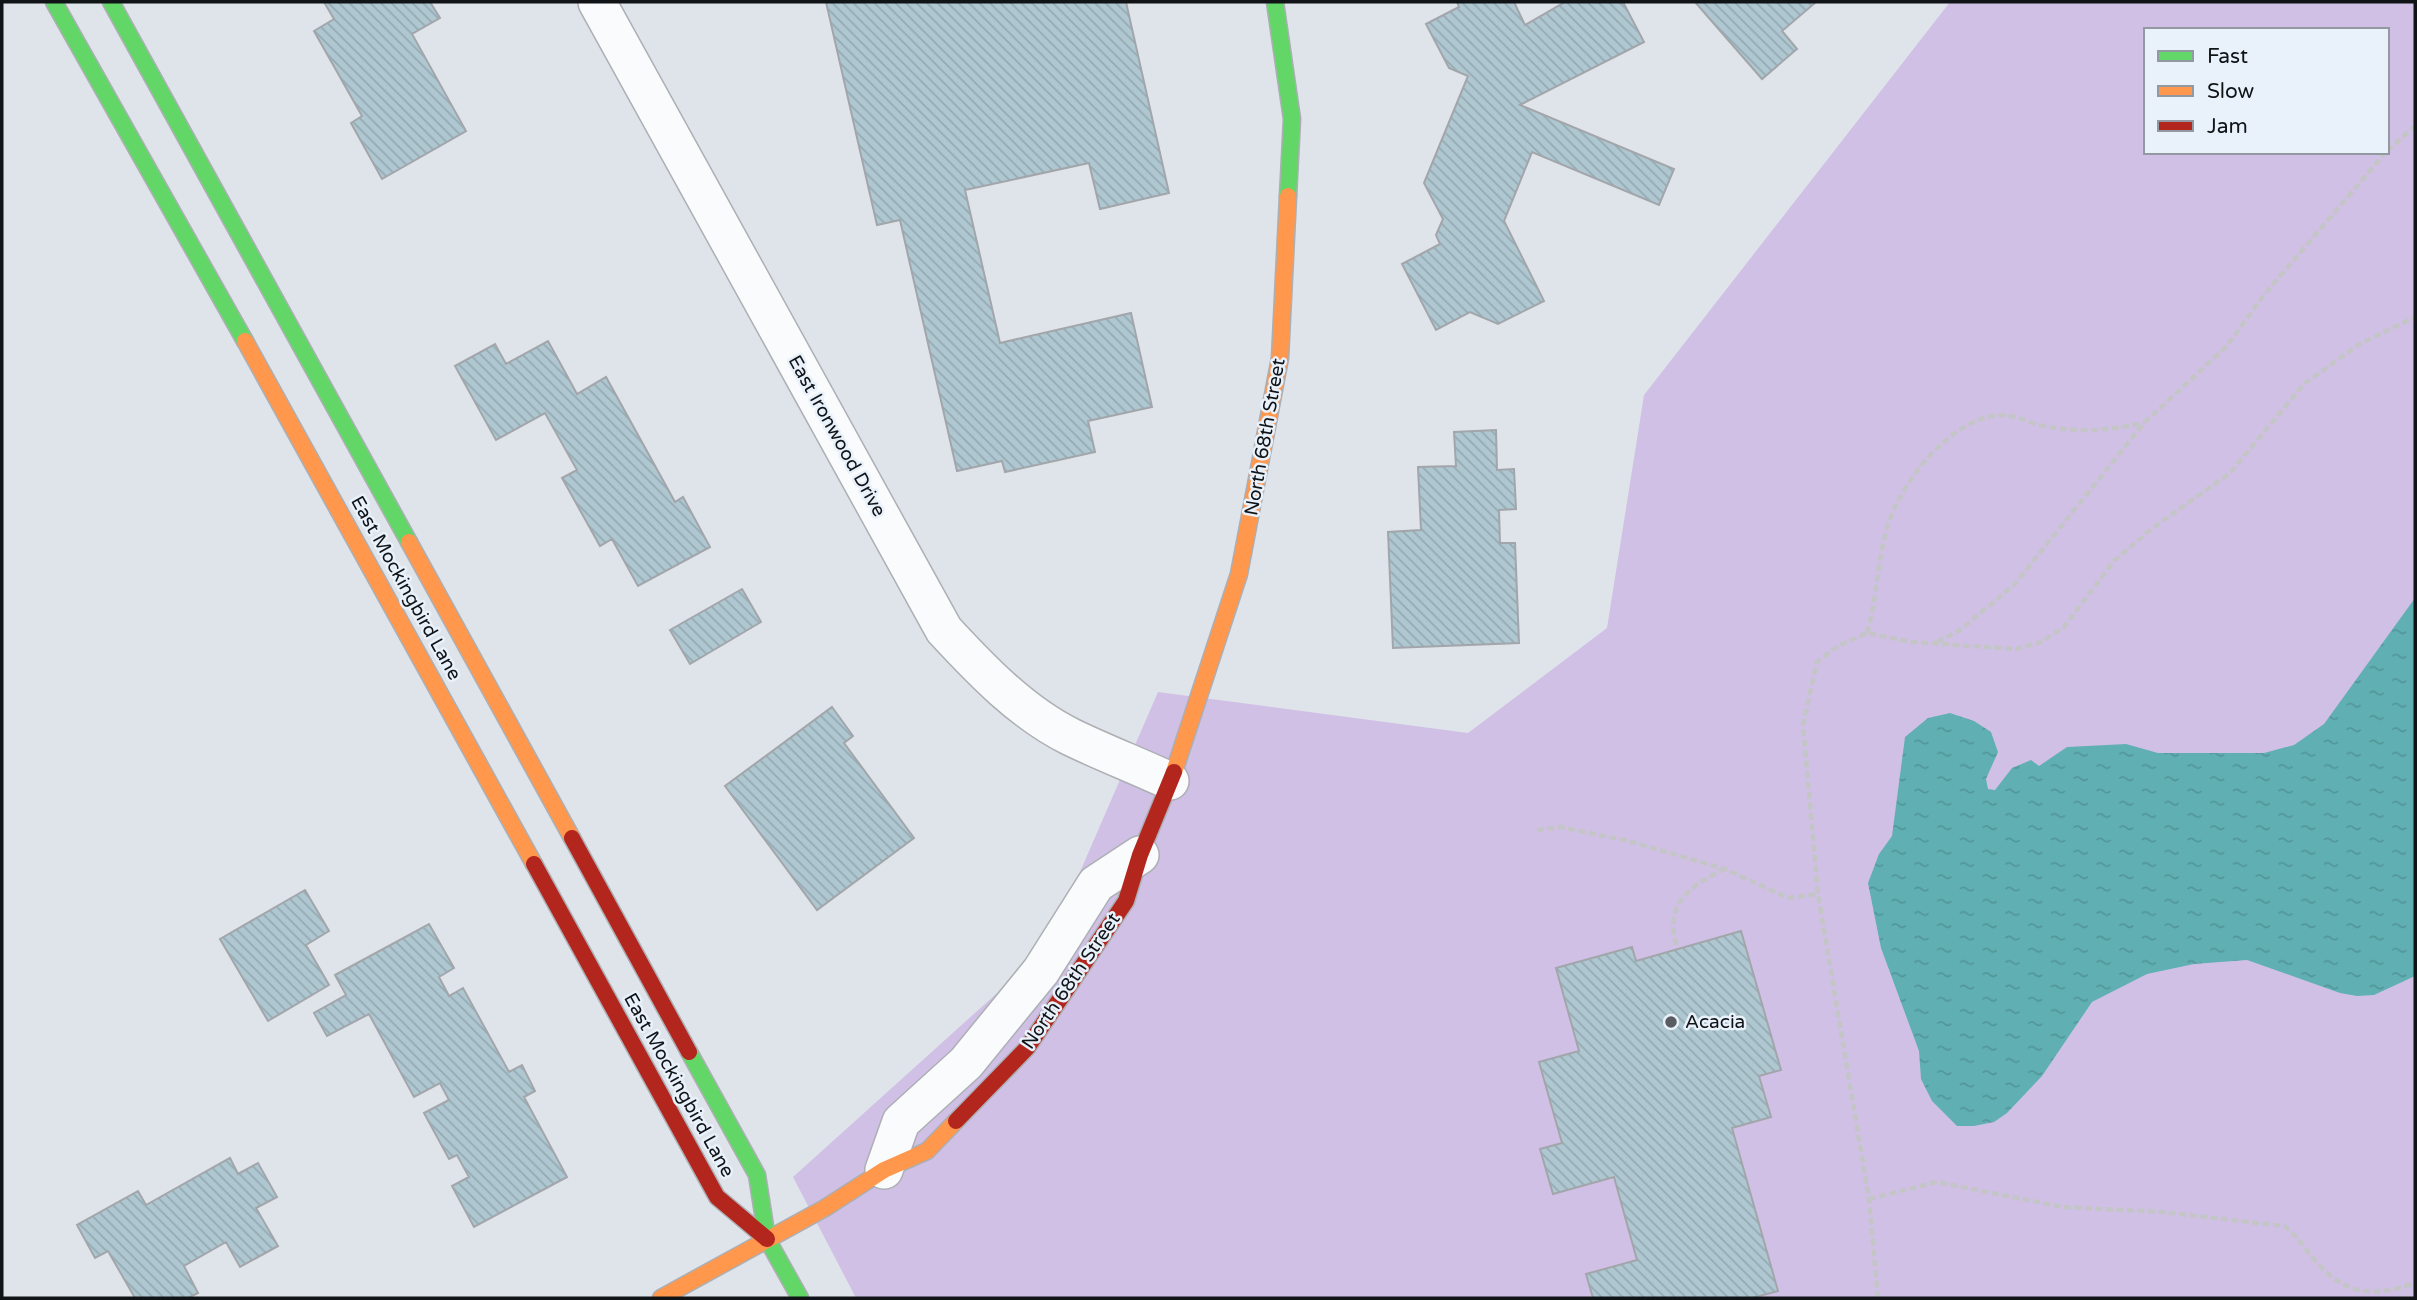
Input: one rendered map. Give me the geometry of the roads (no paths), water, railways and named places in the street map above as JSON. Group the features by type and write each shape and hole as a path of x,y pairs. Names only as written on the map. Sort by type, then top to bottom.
{"street":[{"name":"East Mockingbird Lane","path":"54,2 309,455 717,1197 767,1239"},
{"name":"East Mockingbird Lane","path":"111,2 757,1175 767,1239"},
{"name":"East Ironwood Drive","path":"597,2 944,630 985,674 1034,713 1070,736 1170,781"},
{"name":"North 68th Street","path":"661,1298 825,1208 884,1170 901,1122 967,1063 1041,971 1096,884 1140,855 1186,742 1239,574 1280,358 1292,119 1275,2"},
{"path":"767,1239 800,1298"}],"water":[{"path":"2415,598 2415,976 2374,995 2357,996 2340,993 2247,960 2194,964 2147,974 2092,1002 2042,1076 2007,1113 1994,1122 1957,1126 1932,1101 1921,1079 1919,1051 1881,948 1868,883 1879,854 1892,836 1905,737 1928,718 1950,713 1974,721 1991,732 1998,752 1986,779 1988,789 1995,790 2012,768 2031,760 2039,766 2067,747 2126,744 2158,753 2264,753 2294,745 2324,724"}],"place":[{"name":"Acacia","path":"1671,1022"}]}
